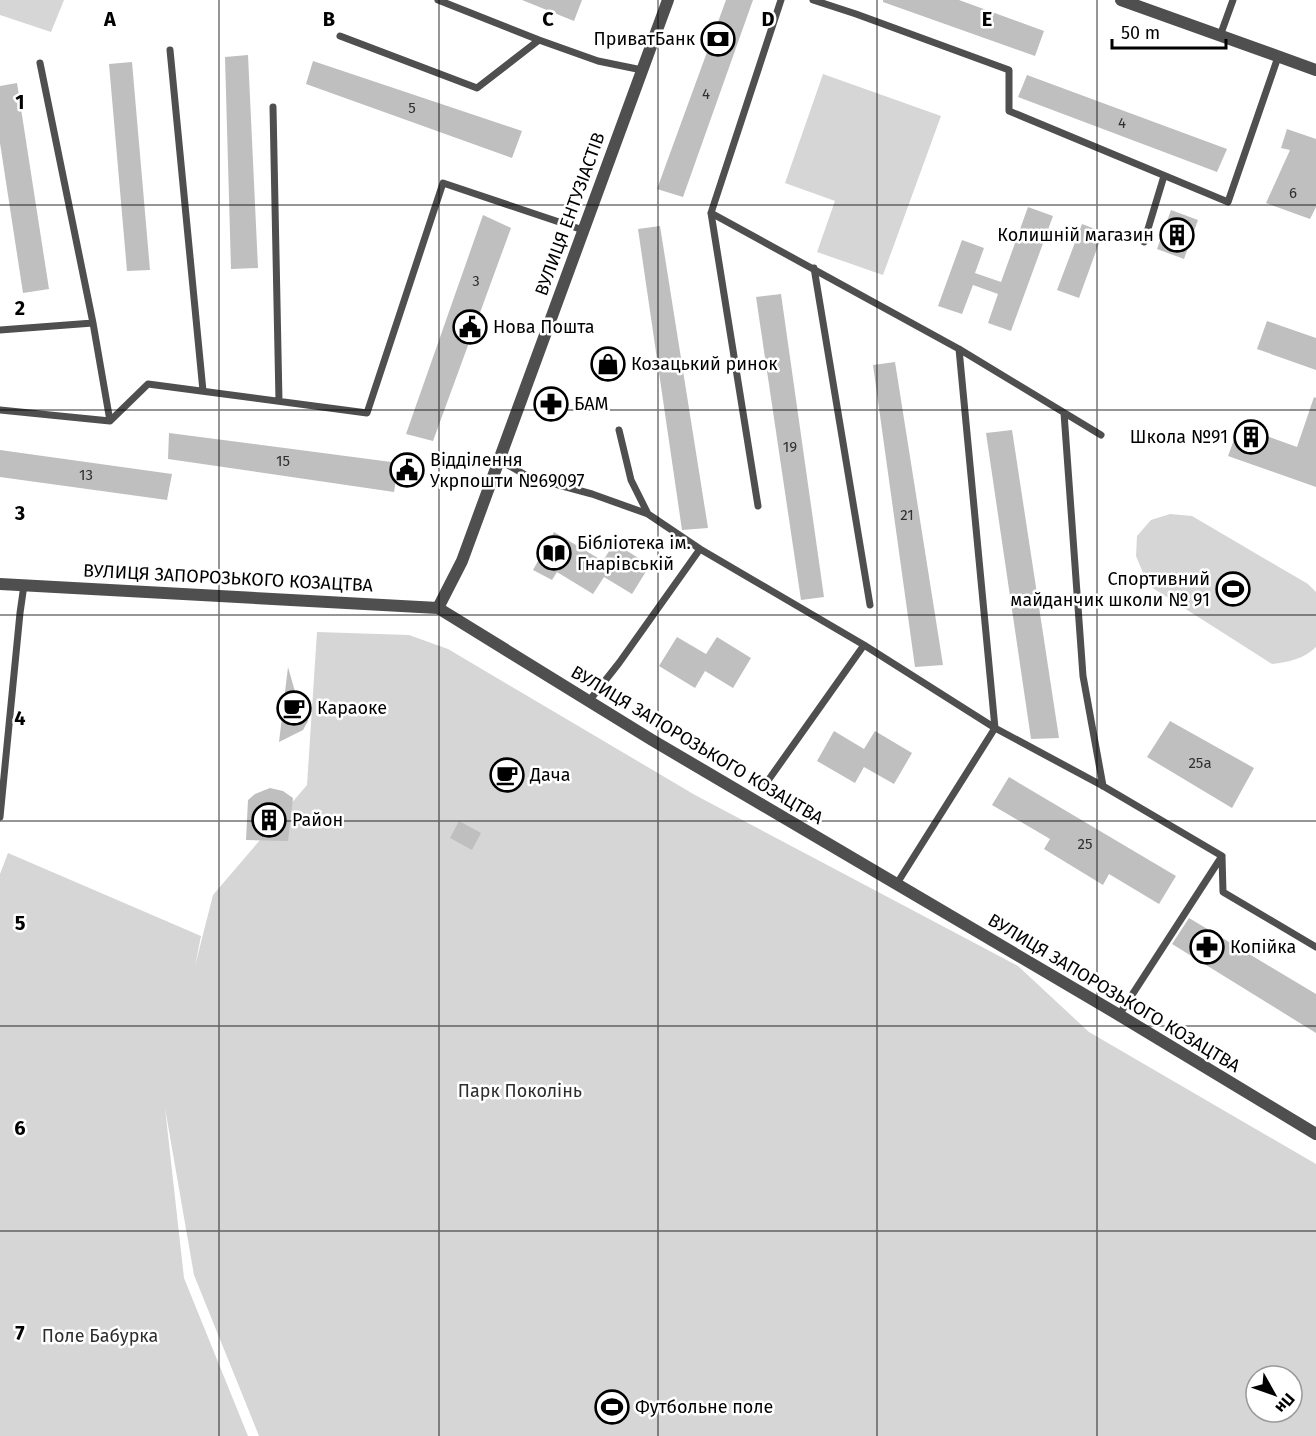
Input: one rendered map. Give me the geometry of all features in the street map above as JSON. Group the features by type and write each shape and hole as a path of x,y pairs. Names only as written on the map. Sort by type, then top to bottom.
{"street":[{"name":"ВУЛИЦЯ ЕНТУЗІАСТІВ","path":"438,608 462,561 668,0"},
{"path":"1121,0 1316,70"},
{"name":"ВУЛИЦЯ ЗАПОРОЗЬКОГО КОЗАЦТВА","path":"0,584 438,608 896,885 1119,1015 1316,1134"}],"lane":[{"path":"438,0 598,61 642,70"},
{"path":"758,506 711,213 781,0"},
{"path":"813,0 1009,70 1010,111 1228,202 1278,57"},
{"path":"1220,36 1233,0"},
{"path":"340,36 477,88 539,40"},
{"path":"170,50 203,391"},
{"path":"40,63 93,323 110,421"},
{"path":"273,107 279,401"},
{"path":"1144,242 1164,176"},
{"path":"0,410 110,421 148,384 367,412 443,183 583,230"},
{"path":"711,213 959,350 1101,435"},
{"path":"814,268 870,605"},
{"path":"0,330 93,323"},
{"path":"896,885 995,728 959,350"},
{"path":"1064,413 1083,676 1103,786"},
{"path":"619,430 631,480 648,514"},
{"path":"499,460 529,477 592,494 648,514 700,549 864,645 995,728 1103,786 1222,856"},
{"path":"589,701 619,663 700,549"},
{"path":"0,817 24,585"},
{"path":"767,782 864,645"},
{"path":"1222,856 1223,892 1316,947"},
{"path":"1119,1015 1222,856"}],"green space":[{"path":"0,0 64,0 51,32 0,15"},
{"path":"823,74 941,116 883,275 817,252 835,201 785,183"},
{"name":"Спортивний майданчик школи № 91","path":"1170,514 1192,516 1308,584 1316,592 1316,647 1301,657 1272,664 1148,585 1136,556 1137,536 1151,520"},
{"name":"Парк Поколінь","path":"317,632 409,635 448,649 695,795 1018,966 1089,1032 1316,1164 1316,1436 259,1436 194,1275 165,1108 184,1278 248,1436 0,1436 0,874 8,853 201,936 195,966 213,895 307,785"}],"building":[{"path":"522,0 582,0 574,21"},
{"path":"726,0 753,0 683,197 657,189"},
{"path":"883,0 959,0 1044,31 1035,56 883,2"},
{"path":"248,55 258,268 231,269 225,57"},
{"path":"313,61 522,131 512,158 306,84"},
{"path":"132,62 150,270 127,271 109,64"},
{"path":"1027,75 1227,149 1217,172 1018,97"},
{"path":"17,83 49,289 23,293 0,143 0,86"},
{"path":"1287,129 1316,139 1316,207 1310,219 1266,203 1290,150 1281,148"},
{"path":"1028,207 1053,216 1011,331 988,323 998,294 973,285 962,314 938,306 962,240 984,248 975,273 1001,282"},
{"name":"Колишній магазин","path":"1171,210 1198,220 1184,259 1157,249"},
{"path":"483,215 511,228 433,441 406,434"},
{"path":"1082,224 1103,232 1079,298 1057,290"},
{"path":"660,226 708,528 682,530 638,229"},
{"path":"781,294 824,597 801,600 756,297"},
{"path":"1267,321 1316,338 1316,370 1257,349"},
{"path":"895,362 943,665 915,667 873,365"},
{"name":"Школа №91","path":"1314,397 1316,398 1316,487 1228,456 1239,426 1297,447"},
{"path":"1012,430 1059,738 1031,739 986,433"},
{"path":"169,433 399,463 394,492 168,459"},
{"path":"0,450 172,474 167,500 0,477"},
{"path":"554,532 603,561 614,543 650,565 632,594 604,577 593,594 557,572 552,580 533,570"},
{"path":"677,637 706,654 717,637 751,658 733,688 705,671 695,688 659,666"},
{"name":"Караоке","path":"288,667 296,695 307,713 308,721 303,730 279,742"},
{"path":"1170,721 1254,768 1232,808 1147,757"},
{"path":"834,731 864,749 875,731 912,753 894,784 864,767 855,783 817,761"},
{"path":"513,768 525,776 517,789 505,782"},
{"path":"1009,777 1176,876 1159,904 1109,874 1103,885 1044,849 1050,839 992,805"},
{"name":"Район","path":"270,788 283,791 293,798 288,841 246,840 248,800 255,794"},
{"path":"459,821 481,833 472,850 450,838"},
{"path":"1189,918 1316,994 1316,1033 1172,944"}],"place":[{"name":"ПриватБанк","path":"718,39"},
{"name":"Колишній магазин","path":"1177,235"},
{"name":"Нова Пошта","path":"470,327"},
{"name":"Козацький ринок","path":"608,364"},
{"name":"БАМ","path":"551,404"},
{"name":"Школа №91","path":"1251,437"},
{"name":"Відділення Укрпошти №69097","path":"407,470"},
{"name":"Бібліотека ім. Гнарівській","path":"554,553"},
{"name":"Спортивний майданчик школи № 91","path":"1233,589"},
{"name":"Караоке","path":"294,708"},
{"name":"Дача","path":"507,775"},
{"name":"Район","path":"269,820"},
{"name":"Копійка","path":"1207,947"},
{"name":"Футбольне поле","path":"612,1407"}],"park label":[{"name":"Поле Бабурка","path":"100,1336"}]}
